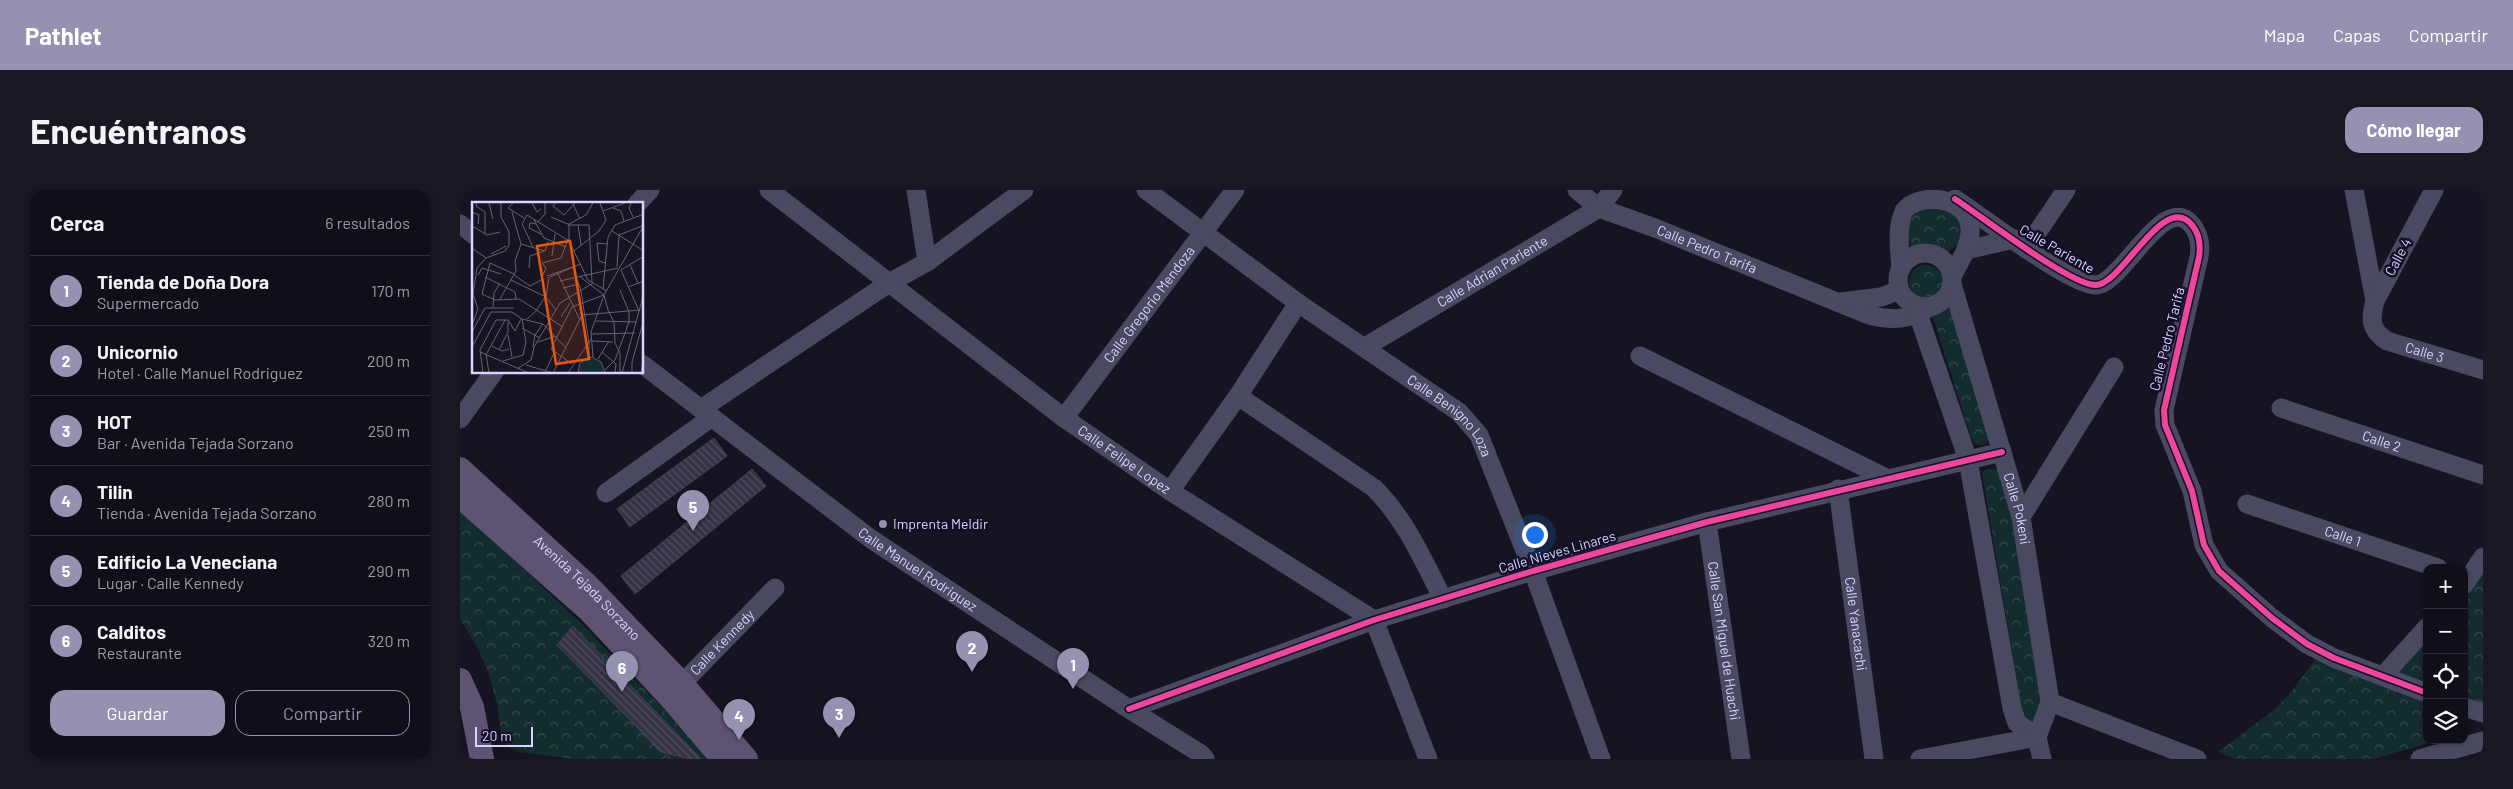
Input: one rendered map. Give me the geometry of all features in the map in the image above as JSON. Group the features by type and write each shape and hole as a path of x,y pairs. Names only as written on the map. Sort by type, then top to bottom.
{"main road":[{"name":"Avenida Tejada Sorzano","path":"460,469 588,586 676,690 723,759"},
{"name":"Avenida Tejada Sorzano","path":"460,496 676,690 746,759"},
{"path":"460,680 472,707 482,759"}],"street":[{"name":"Calle Felipe Lopez","path":"769,190 1064,418 1170,491 1374,620"},
{"path":"916,190 927,262"},
{"path":"606,493 706,413 889,283 927,262 1024,190"},
{"name":"Calle Benigno Loza","path":"1146,190 1298,303 1459,412 1479,435 1533,571 1601,759"},
{"name":"Calle Gregorio Mendoza","path":"1064,418 1235,190"},
{"name":"Calle Pedro Tarifa","path":"1577,190 1599,208 1840,302 1868,315 1891,320 1922,309"},
{"name":"Calle Adrian Pariente","path":"1365,347 1599,208 1612,190"},
{"path":"1966,250 2020,244 2066,190"},
{"path":"2354,190 2376,301"},
{"name":"Calle 4","path":"2372,327 2371,314 2376,301 2434,190"},
{"name":"Calle Pariente","path":"1911,194 1933,191 1955,199 2020,244 2077,279 2094,285 2102,284 2117,274 2148,234 2158,225 2173,219 2182,218 2190,222"},
{"path":"1911,194 1903,211 1901,221 1900,290 1909,302 1922,309 1968,460 2012,708 2017,723 2037,737 2042,759"},
{"path":"1922,309 1945,299 1966,250 1970,233 1969,220 1966,212 1955,199"},
{"name":"Calle Pedro Tarifa","path":"2190,222 2197,231 2201,244 2164,410 2165,425 2192,491 2204,545 2219,571 2237,589 2300,639 2334,658 2423,691"},
{"path":"460,224 472,233"},
{"path":"1901,269 1913,256 1931,254 1946,263 1952,280"},
{"name":"Calle Pokeni","path":"1952,280 2022,517 2050,702 2037,737"},
{"name":"Calle Pedro Tarifa","path":"1840,302 1881,297 1900,290"},
{"path":"1170,491 1238,396 1298,303"},
{"name":"Calle 3","path":"2372,327 2378,335 2387,341 2483,370"},
{"path":"1640,356 1886,478"},
{"name":"Calle Manuel Rodriguez","path":"644,366 871,539 1129,709 1201,754 1205,759"},
{"path":"2022,517 2114,367"},
{"path":"460,419 493,374"},
{"path":"1238,396 1361,479 1380,494 1403,522 1443,599"},
{"name":"Calle 2","path":"2281,408 2483,474"},
{"name":"Calle Nieves Linares","path":"1129,709 1374,620 1533,571 1707,522 1838,489 2002,452"},
{"name":"Calle Yanacachi","path":"1838,489 1874,759"},
{"name":"Calle 1","path":"2247,504 2426,564"},
{"name":"Calle San Miguel de Huachi","path":"1707,522 1741,759"},
{"path":"2468,577 2483,557"},
{"name":"Calle Kennedy","path":"676,690 775,588"},
{"path":"1374,620 1428,759"},
{"path":"2383,676 2423,631"},
{"path":"2050,702 2197,759"},
{"path":"2468,708 2483,713"},
{"path":"1920,759 2037,737"},
{"path":"2420,759 2482,743"}],"green space":[{"path":"1935,200 1963,219 1960,242 1947,253 1931,246 1912,249 1909,240 1909,225 1915,213"},
{"path":"1926,265 1938,270 1943,282 1938,294 1926,299 1914,294 1909,282 1914,270"},
{"path":"1953,307 1988,436 1987,443 1982,445 1975,444 1971,437 1932,314"},
{"path":"1986,469 1997,469 2014,522 2042,714 2037,721 2029,722 2023,717 1982,473"},
{"path":"460,509 580,622 711,759 572,759 520,752 508,747 502,739 497,704 488,671 477,647 460,619"},
{"path":"2483,552 2483,703 2468,698 2468,575"},
{"path":"2423,621 2423,682 2393,671 2389,663 2389,654"},
{"path":"2318,656 2423,697 2423,744 2425,744 2374,759 2234,759 2218,752 2274,710 2292,691"}],"building":[{"path":"714,438 727,456 630,527 617,509"},
{"path":"752,469 766,486 635,594 621,576"},
{"path":"573,626 701,759 690,759 661,752 557,645"}],"cycle path":[{"path":"1955,199 2046,262 2083,282 2095,285 2106,281 2156,229 2168,220 2181,218 2192,225 2199,240 2199,257 2164,410 2165,425 2192,491 2204,545 2219,571 2272,618 2307,644 2334,658 2423,691"},
{"path":"1129,709 1374,620 1533,571 1707,522 2002,452"}],"place":[{"name":"Imprenta Meldir","path":"883,524"},
{"name":"Edificio La Veneciana","path":"693,531"},
{"name":"Unicornio","path":"972,672"},
{"name":"Tienda de Doña Dora","path":"1073,689"},
{"name":"Calditos","path":"622,692"},
{"name":"HOT","path":"839,738"},
{"name":"Tilin","path":"739,740"}]}
